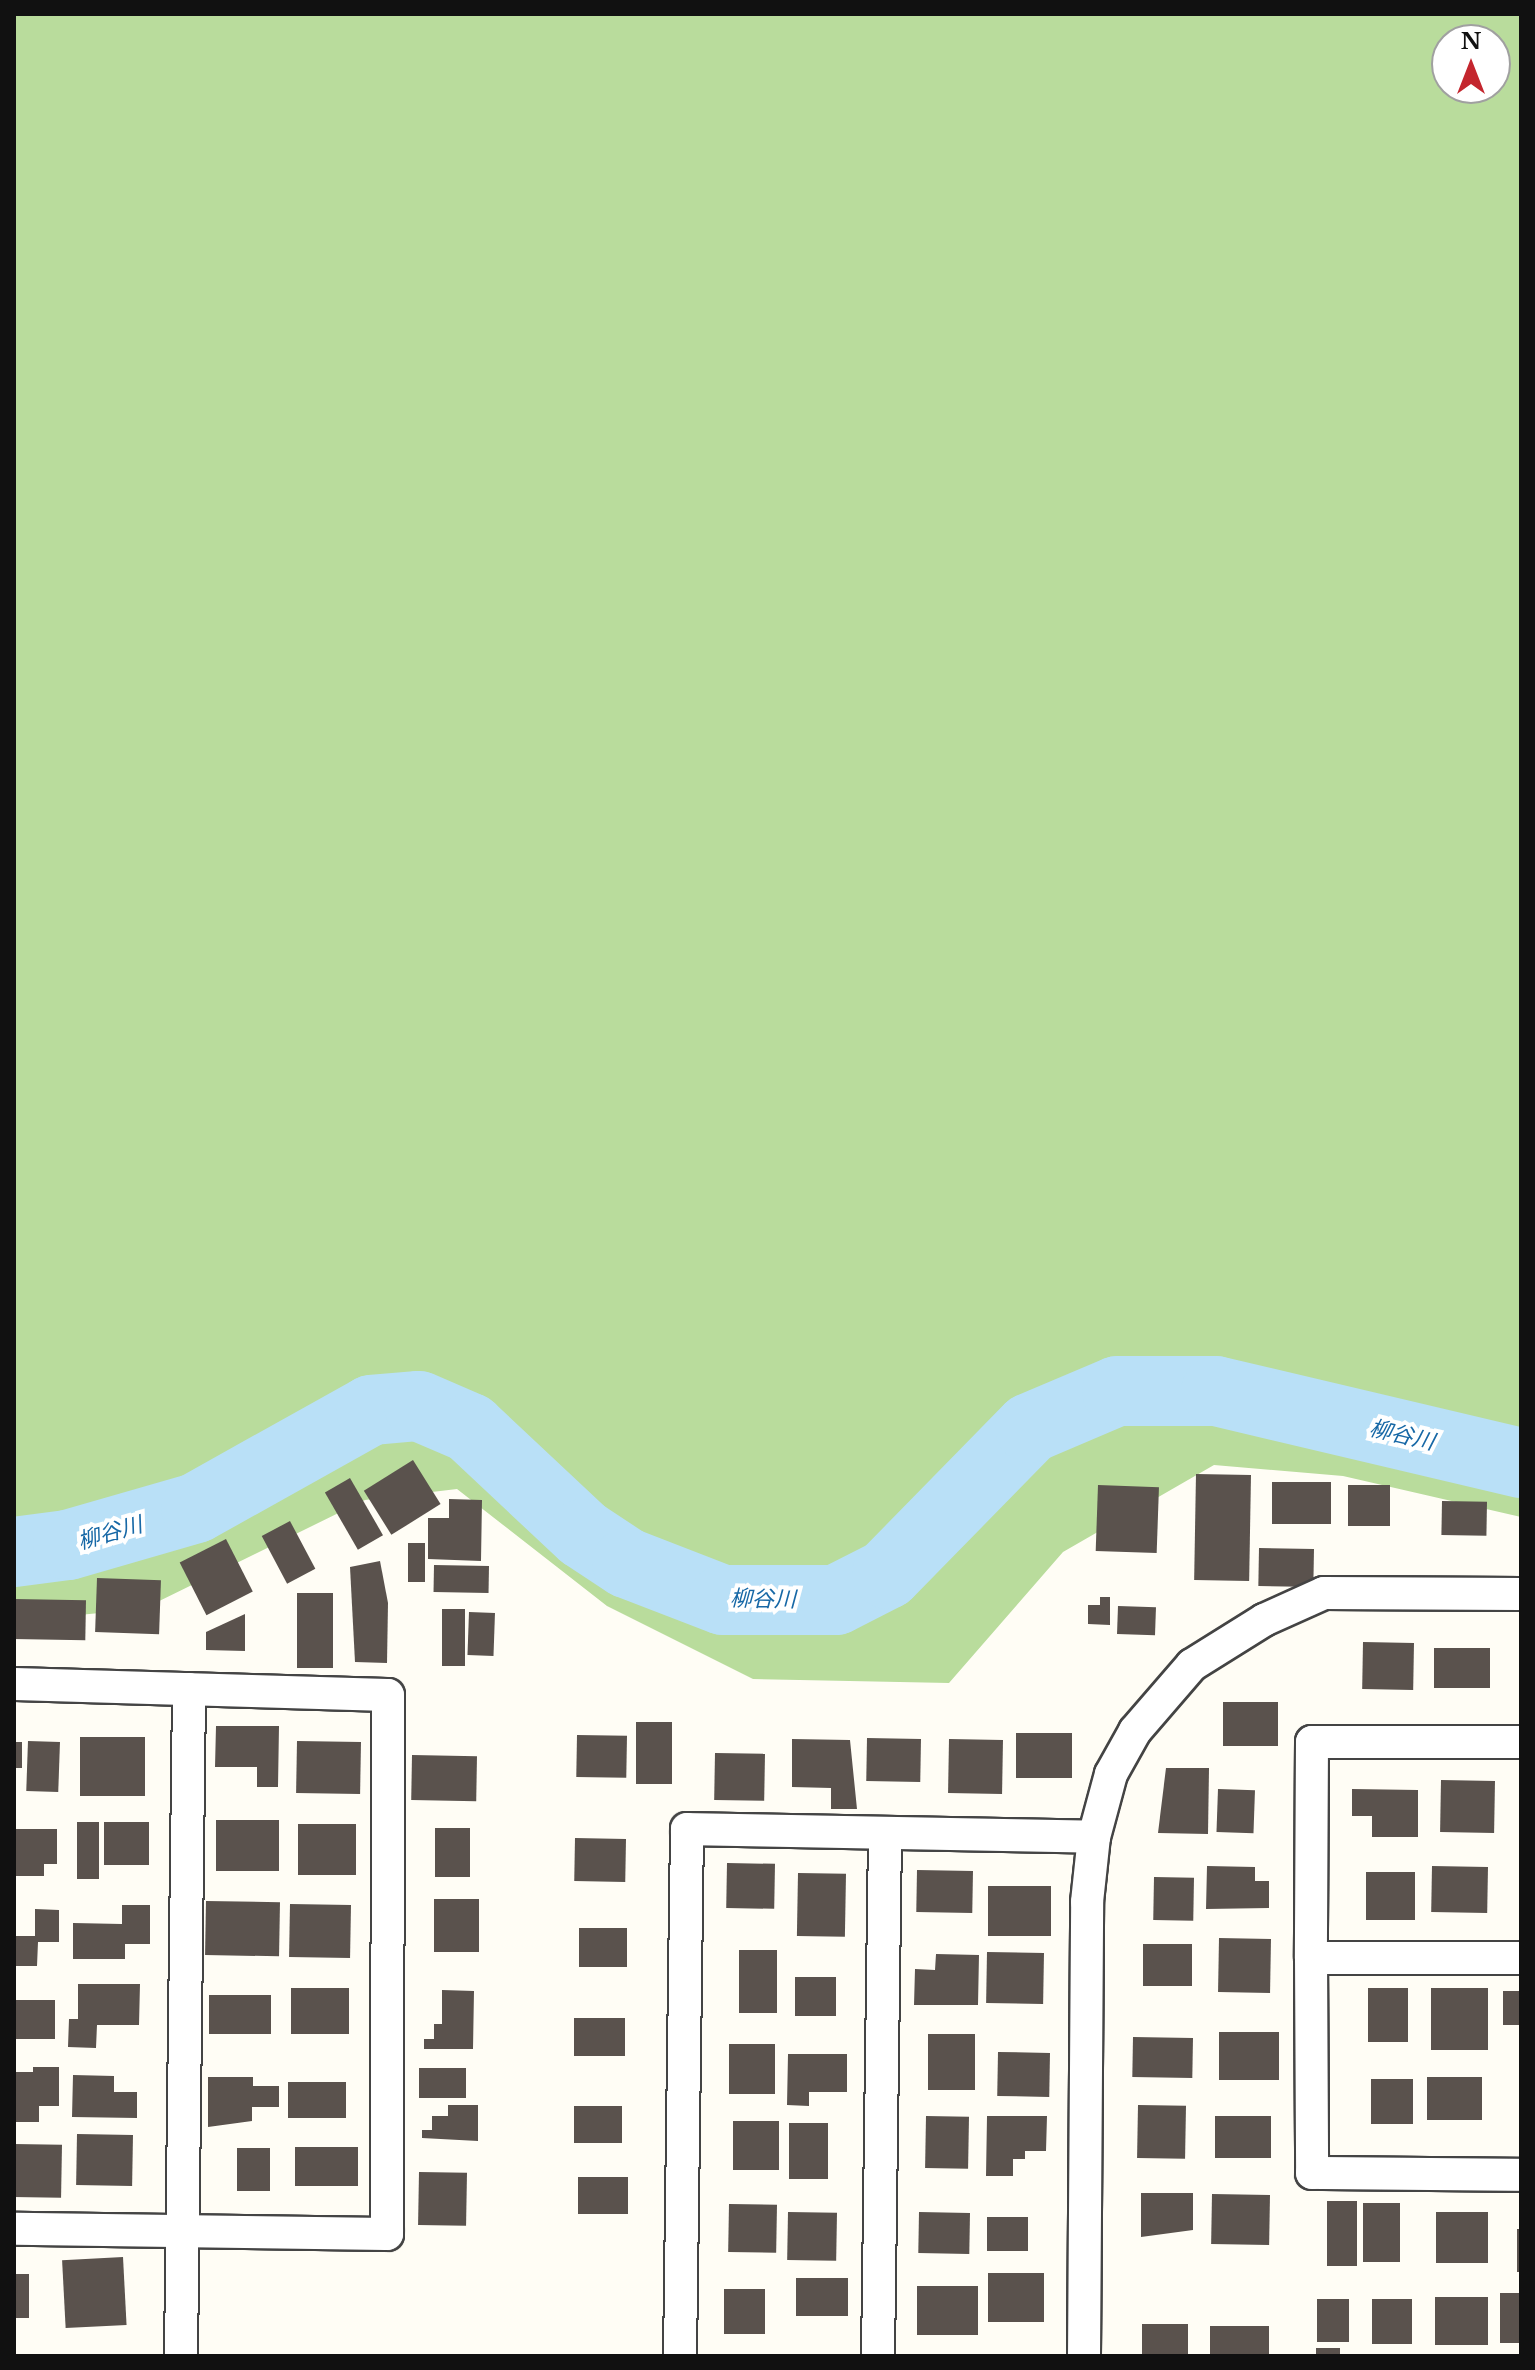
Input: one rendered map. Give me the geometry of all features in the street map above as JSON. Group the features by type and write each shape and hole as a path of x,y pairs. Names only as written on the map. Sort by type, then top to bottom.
{"street":[{"path":"1084,2356 1087,1902 1094,1837 1111,1774 1135,1731 1192,1665 1264,1620 1324,1593 1521,1594"},
{"path":"14,1684 388,1695 387,2234 14,2229"},
{"path":"181,2356 189,1689"},
{"path":"1521,1742 1312,1742 1311,1958 1312,2173 1521,2175"},
{"path":"680,2356 687,1829 1094,1837"},
{"path":"878,2356 885,1835"},
{"path":"1311,1958 1521,1958"}],"green space":[{"path":"14,14 1521,14 1521,1517 1343,1476 1214,1465 1063,1552 949,1683 753,1679 607,1606 457,1489 365,1500 143,1609 14,1621"}],"building":[{"path":"413,1460 441,1504 391,1535 364,1491"},
{"path":"1196,1474 1251,1475 1249,1581 1194,1580"},
{"path":"350,1478 383,1535 358,1550 325,1492"},
{"path":"1272,1482 1331,1482 1331,1524 1272,1524"},
{"path":"1098,1485 1159,1487 1157,1553 1096,1551"},
{"path":"1348,1485 1390,1485 1390,1526 1348,1526"},
{"path":"449,1499 482,1500 481,1561 428,1559 428,1518 449,1518"},
{"path":"1442,1501 1487,1502 1486,1536 1441,1535"},
{"path":"290,1521 315,1569 287,1584 262,1536"},
{"path":"226,1539 253,1592 206,1615 180,1563"},
{"path":"408,1543 425,1543 425,1582 408,1582"},
{"path":"1259,1548 1314,1549 1313,1587 1258,1586"},
{"path":"380,1561 388,1603 387,1663 355,1662 350,1567"},
{"path":"434,1565 489,1566 489,1593 434,1592"},
{"path":"97,1578 161,1580 159,1634 95,1632"},
{"path":"297,1593 333,1593 333,1668 297,1668"},
{"path":"1100,1597 1110,1597 1110,1625 1088,1624 1088,1605 1100,1605"},
{"path":"14,1599 86,1600 85,1640 14,1639"},
{"path":"1118,1606 1156,1607 1155,1635 1117,1634"},
{"path":"442,1609 465,1609 465,1666 442,1666"},
{"path":"469,1612 495,1613 493,1656 467,1655"},
{"path":"245,1614 245,1651 206,1650 206,1632"},
{"path":"1363,1642 1414,1643 1413,1690 1362,1689"},
{"path":"1434,1648 1490,1648 1490,1688 1434,1688"},
{"path":"1223,1702 1278,1702 1278,1746 1223,1746"},
{"path":"636,1722 672,1722 672,1784 636,1784"},
{"path":"216,1726 279,1726 278,1787 257,1787 257,1767 215,1767"},
{"path":"1016,1733 1072,1733 1072,1778 1016,1778"},
{"path":"577,1735 627,1736 626,1778 576,1777"},
{"path":"80,1737 145,1737 145,1796 80,1796"},
{"path":"867,1738 921,1739 920,1782 866,1781"},
{"path":"792,1739 850,1740 857,1809 831,1809 831,1788 792,1787"},
{"path":"949,1739 1003,1740 1002,1794 948,1793"},
{"path":"28,1741 60,1742 58,1792 26,1791"},
{"path":"297,1741 361,1742 360,1794 296,1793"},
{"path":"14,1742 22,1742 22,1768 14,1768"},
{"path":"715,1753 765,1754 764,1801 714,1800"},
{"path":"412,1755 477,1756 476,1801 411,1800"},
{"path":"1166,1768 1209,1768 1208,1834 1158,1833"},
{"path":"1441,1780 1495,1781 1494,1833 1440,1832"},
{"path":"1218,1789 1255,1790 1253,1833 1216,1832"},
{"path":"1352,1789 1418,1790 1418,1837 1372,1837 1372,1816 1352,1816"},
{"path":"216,1820 279,1820 279,1871 216,1871"},
{"path":"77,1822 99,1822 99,1879 77,1879"},
{"path":"104,1822 149,1822 149,1865 104,1865"},
{"path":"298,1824 356,1824 356,1875 298,1875"},
{"path":"435,1828 470,1828 470,1877 435,1877"},
{"path":"16,1829 57,1829 57,1864 44,1864 44,1876 14,1876"},
{"path":"575,1838 626,1839 625,1882 574,1881"},
{"path":"727,1863 775,1864 774,1909 726,1908"},
{"path":"1207,1866 1255,1867 1255,1881 1269,1881 1269,1908 1206,1909"},
{"path":"1432,1866 1488,1867 1487,1913 1431,1912"},
{"path":"917,1870 973,1871 972,1913 916,1912"},
{"path":"1366,1872 1415,1872 1415,1920 1366,1920"},
{"path":"798,1873 846,1874 845,1937 797,1936"},
{"path":"1154,1877 1194,1878 1193,1921 1153,1920"},
{"path":"988,1886 1051,1886 1051,1936 988,1936"},
{"path":"434,1899 479,1899 479,1952 434,1952"},
{"path":"206,1901 280,1902 279,1956 205,1955"},
{"path":"290,1904 351,1905 350,1958 289,1957"},
{"path":"122,1905 150,1905 150,1944 125,1944 125,1959 73,1959 73,1923 122,1924"},
{"path":"35,1909 59,1910 59,1942 38,1942 37,1966 14,1966 14,1936 35,1936"},
{"path":"579,1928 627,1928 627,1967 579,1967"},
{"path":"1219,1938 1271,1939 1270,1993 1218,1992"},
{"path":"1143,1944 1192,1944 1192,1986 1143,1986"},
{"path":"739,1950 777,1950 777,2013 739,2013"},
{"path":"987,1952 1044,1953 1043,2004 986,2003"},
{"path":"936,1954 979,1955 978,2005 914,2005 915,1969 935,1970"},
{"path":"795,1977 836,1977 836,2016 795,2016"},
{"path":"78,1984 140,1984 139,2025 97,2025 96,2048 68,2047 69,2019 78,2019"},
{"path":"291,1988 349,1988 349,2034 291,2034"},
{"path":"1368,1988 1408,1988 1408,2042 1368,2042"},
{"path":"1431,1988 1488,1988 1488,2050 1431,2050"},
{"path":"442,1990 474,1991 473,2049 424,2049 424,2039 434,2039 434,2024 442,2024"},
{"path":"1503,1991 1521,1991 1521,2025 1503,2025"},
{"path":"209,1995 271,1995 271,2034 209,2034"},
{"path":"14,2000 55,2000 55,2039 14,2039"},
{"path":"574,2018 625,2018 625,2056 574,2056"},
{"path":"1219,2032 1279,2032 1279,2080 1219,2080"},
{"path":"928,2034 975,2034 975,2090 928,2090"},
{"path":"1133,2037 1193,2038 1192,2078 1132,2077"},
{"path":"729,2044 775,2044 775,2094 729,2094"},
{"path":"998,2052 1050,2053 1049,2097 997,2096"},
{"path":"788,2054 847,2054 847,2092 809,2092 809,2106 787,2105"},
{"path":"33,2067 59,2067 59,2106 39,2106 39,2122 14,2122 14,2072 33,2072"},
{"path":"419,2068 466,2068 466,2098 419,2098"},
{"path":"73,2075 114,2076 114,2092 137,2092 137,2118 72,2117"},
{"path":"208,2077 253,2077 253,2086 279,2086 279,2107 252,2107 252,2121 208,2127"},
{"path":"1427,2077 1482,2077 1482,2120 1427,2120"},
{"path":"1371,2079 1413,2079 1413,2124 1371,2124"},
{"path":"288,2082 346,2082 346,2118 288,2118"},
{"path":"448,2105 478,2105 478,2141 422,2138 422,2130 432,2130 432,2116 448,2116"},
{"path":"1138,2105 1186,2106 1185,2159 1137,2158"},
{"path":"574,2106 622,2106 622,2143 574,2143"},
{"path":"926,2116 969,2117 968,2169 925,2168"},
{"path":"987,2116 1047,2116 1046,2151 1025,2151 1025,2159 1013,2159 1013,2176 986,2176"},
{"path":"1215,2116 1271,2116 1271,2158 1215,2158"},
{"path":"733,2121 779,2121 779,2170 733,2170"},
{"path":"789,2123 828,2123 828,2179 789,2179"},
{"path":"77,2134 133,2135 132,2186 76,2185"},
{"path":"14,2144 62,2145 61,2198 14,2197"},
{"path":"295,2147 358,2147 358,2186 295,2186"},
{"path":"237,2148 270,2148 270,2191 237,2191"},
{"path":"419,2172 467,2173 466,2226 418,2225"},
{"path":"578,2177 628,2177 628,2214 578,2214"},
{"path":"1141,2193 1193,2193 1193,2230 1141,2237"},
{"path":"1212,2194 1270,2195 1269,2245 1211,2244"},
{"path":"1327,2201 1357,2201 1357,2266 1327,2266"},
{"path":"1363,2203 1400,2203 1400,2262 1363,2262"},
{"path":"729,2204 777,2205 776,2253 728,2252"},
{"path":"788,2212 837,2213 836,2261 787,2260"},
{"path":"919,2212 970,2213 969,2254 918,2253"},
{"path":"1436,2212 1488,2212 1488,2263 1436,2263"},
{"path":"987,2217 1028,2217 1028,2251 987,2251"},
{"path":"1517,2229 1521,2229 1521,2272 1517,2272"},
{"path":"123,2257 127,2325 66,2328 62,2260"},
{"path":"988,2273 1044,2273 1044,2322 988,2322"},
{"path":"14,2274 29,2274 29,2318 14,2318"},
{"path":"796,2278 848,2278 848,2316 796,2316"},
{"path":"917,2286 978,2286 978,2335 917,2335"},
{"path":"724,2289 765,2289 765,2334 724,2334"},
{"path":"1500,2293 1521,2293 1521,2343 1500,2343"},
{"path":"1435,2297 1488,2297 1488,2345 1435,2345"},
{"path":"1317,2299 1349,2299 1349,2342 1317,2342"},
{"path":"1372,2299 1412,2299 1412,2344 1372,2344"},
{"path":"1142,2324 1188,2324 1188,2356 1142,2356"},
{"path":"1210,2326 1269,2326 1269,2356 1210,2356"},
{"path":"1316,2348 1340,2348 1340,2356 1316,2356"}],"waterway":[{"name":"柳谷川","path":"14,1552 68,1545 196,1508 371,1410 419,1406 470,1428 583,1534 627,1563 723,1600 836,1600 887,1574 1030,1428 1117,1391 1216,1391 1521,1463"}]}
